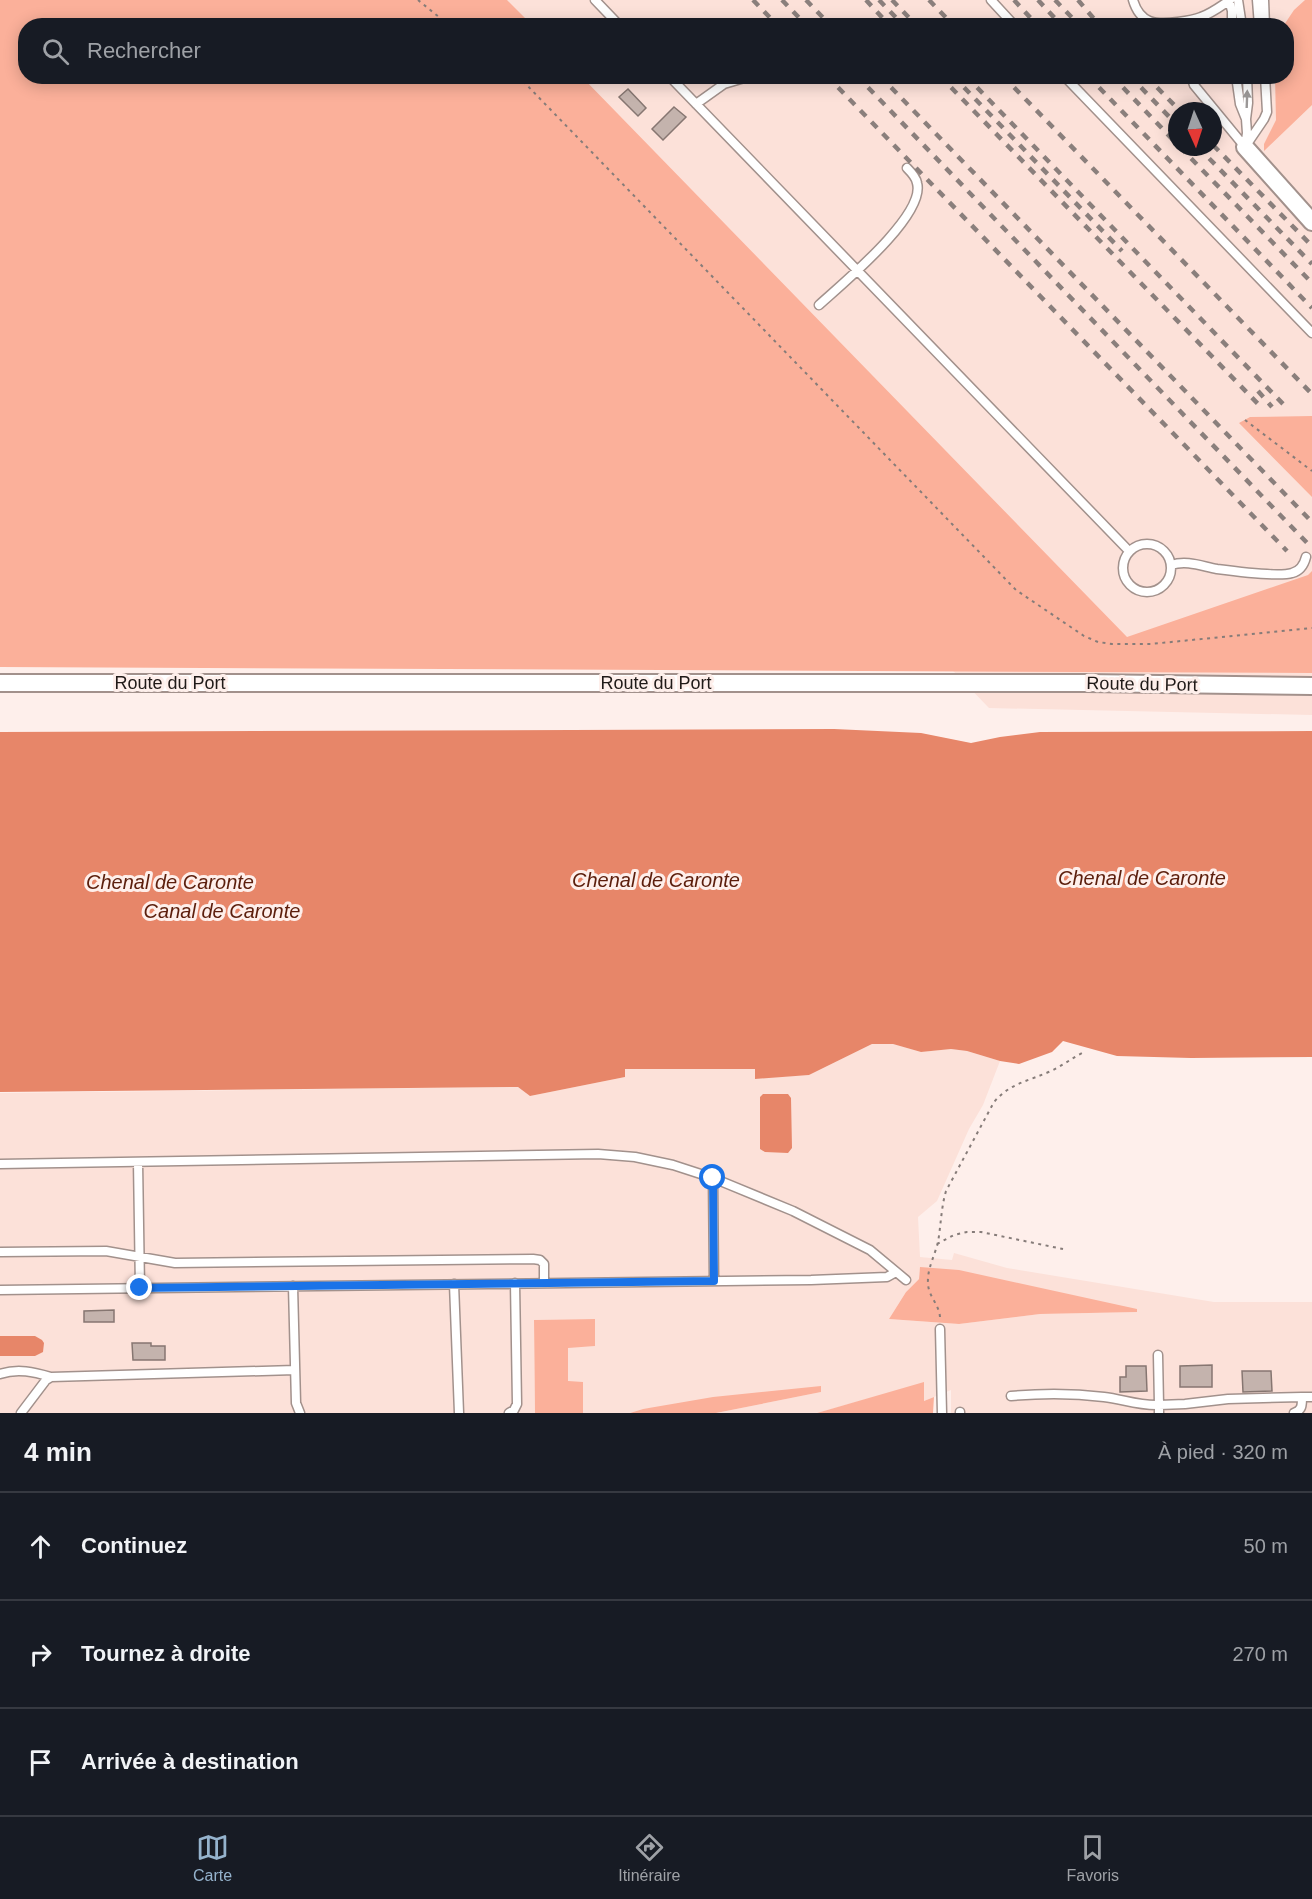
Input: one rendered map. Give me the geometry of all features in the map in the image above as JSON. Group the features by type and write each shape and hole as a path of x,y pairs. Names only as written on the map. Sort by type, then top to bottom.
{"street":[{"path":"1245,147 1312,222"},
{"name":"Route du Port","path":"0,683 1312,684"}],"lane":[{"path":"595,0 612,18"},
{"path":"991,0 1008,18"},
{"path":"1133,0 1136,10 1144,18"},
{"path":"1196,18 1202,17 1229,0 1232,18"},
{"path":"1238,0 1241,18"},
{"path":"1257,0 1258,18"},
{"path":"1264,0 1265,18"},
{"path":"677,84 1130,552"},
{"path":"696,104 724,84"},
{"path":"1072,84 1312,333"},
{"path":"1194,84 1245,147"},
{"path":"1237,84 1240,104 1246,119"},
{"path":"1245,147 1247,84"},
{"path":"1245,147 1267,112 1265,84"},
{"path":"819,305 896,232 914,204 918,184 906,168"},
{"path":"1143,544 1151,544 1165,551 1172,565 1168,580 1156,590 1140,591 1127,581 1124,574 1125,558 1136,547 1143,544"},
{"path":"1172,565 1185,562 1218,569 1280,574 1300,570 1306,557"},
{"path":"0,1164 598,1154 635,1157 713,1178 793,1211 870,1250 906,1280"},
{"path":"138,1162 140,1288"},
{"path":"713,1178 714,1281"},
{"path":"0,1252 106,1251 176,1263 533,1259 540,1260 544,1264 544,1283"},
{"path":"0,1290 811,1281 887,1276 896,1272"},
{"path":"509,1413 518,1404 515,1283"},
{"path":"454,1284 459,1413"},
{"path":"293,1286 296,1403 300,1413"},
{"path":"940,1329 942,1413"},
{"path":"1158,1354 1159,1409"},
{"path":"0,1374 32,1371 51,1377 295,1371"},
{"path":"21,1413 46,1380 51,1377"},
{"path":"1011,1396 1049,1392 1105,1397 1159,1409 1228,1399 1307,1397 1300,1410 1294,1413"}],"path":[{"path":"418,0 440,18"},
{"path":"526,84 1016,590 1084,636 1098,642 1112,644 1151,644 1312,628"},
{"path":"1245,420 1312,471"},
{"path":"940,1329 939,1307 927,1285 946,1191 994,1102 1002,1093 1012,1086 1053,1070 1084,1052"},
{"path":"937,1244 954,1235 981,1232 1063,1249"}],"shaded area":[{"path":"0,0 507,0 525,18 18,18 18,84 589,84 1127,637 1308,575 1312,571 1312,673 0,667"},
{"path":"305,0 1312,0 1312,715 989,708 386,84 1294,84 1294,18 322,18"},
{"path":"1305,0 1312,0 1312,105 1264,151 1264,144 1276,120 1275,84 1294,84 1294,18 1289,18"},
{"path":"1312,416 1312,497 1239,423 1250,417"},
{"path":"872,1044 893,1044 921,1052 951,1049 967,1051 1000,1061 983,1105 969,1129 937,1201 918,1217 920,1257 952,1260 954,1253 1007,1268 1214,1302 1312,1302 1312,1413 951,1413 951,1390 924,1401 924,1383 817,1413 716,1413 821,1392 643,1409 630,1413 583,1413 583,1382 568,1382 568,1347 595,1346 595,1319 534,1320 535,1413 0,1413 0,1093 518,1087 530,1096 625,1077 624,1069 756,1069 755,1078 809,1075","holes":["920,1268 1136,1312 1040,1314 959,1324 889,1319 906,1292 919,1279"]},
{"path":"920,1267 959,1270 1137,1309 1137,1312 1040,1314 959,1324 889,1319 906,1292 919,1279"},
{"path":"595,1319 595,1346 568,1348 568,1381 583,1382 583,1413 535,1413 534,1320"},
{"path":"924,1382 924,1401 934,1397 933,1413 817,1413"},
{"path":"821,1386 821,1392 716,1413 630,1413 713,1397"}],"water":[{"name":"Canal de Caronte","path":"834,729 921,733 971,743 1040,732 1312,731 1312,1057 1117,1056 1063,1041 1052,1052 1019,1064 967,1051 951,1049 921,1052 893,1044 872,1044 809,1075 755,1079 755,1069 625,1069 625,1077 530,1096 518,1087 0,1092 0,732"},
{"path":"763,1094 788,1094 791,1098 792,1148 788,1153 765,1152 760,1149 760,1097"},
{"path":"0,1336 35,1336 44,1343 43,1352 35,1356 0,1356"}],"building":[{"path":"628,89 646,108 638,116 619,97"},
{"path":"674,107 686,117 663,140 652,129"},
{"path":"114,1310 114,1322 84,1322 84,1311"},
{"path":"132,1343 165,1346 165,1360 133,1360"},
{"path":"1212,1365 1212,1387 1180,1387 1180,1366"},
{"path":"1126,1366 1146,1366 1147,1391 1120,1392 1120,1377 1126,1377"},
{"path":"1242,1371 1271,1371 1272,1391 1243,1392"}],"railway":[{"path":"753,0 770,18"},
{"path":"782,0 799,18"},
{"path":"806,0 823,18"},
{"path":"866,0 883,18"},
{"path":"879,0 896,18"},
{"path":"892,0 909,18"},
{"path":"929,0 946,18"},
{"path":"1014,0 1031,18"},
{"path":"1038,0 1055,18"},
{"path":"1055,0 1072,18"},
{"path":"1078,0 1093,18"},
{"path":"835,84 1287,551"},
{"path":"865,84 1312,548"},
{"path":"888,84 1312,522"},
{"path":"948,84 1262,408"},
{"path":"961,84 1122,251"},
{"path":"974,84 1287,408"},
{"path":"1011,84 1312,394"},
{"path":"1096,84 1312,308"},
{"path":"1120,84 1168,135"},
{"path":"1138,84 1168,116"},
{"path":"1154,84 1171,102"},
{"path":"1222,154 1312,246"},
{"path":"1189,156 1312,283"},
{"path":"1207,156 1312,264"},
{"path":"1258,391 1272,407"}],"route":[{"path":"140,1288 714,1281 713,1178"}],"water label":[{"name":"Chenal de Caronte","path":"1142,878"},
{"name":"Chenal de Caronte","path":"656,880"},
{"name":"Chenal de Caronte","path":"170,882"}]}
